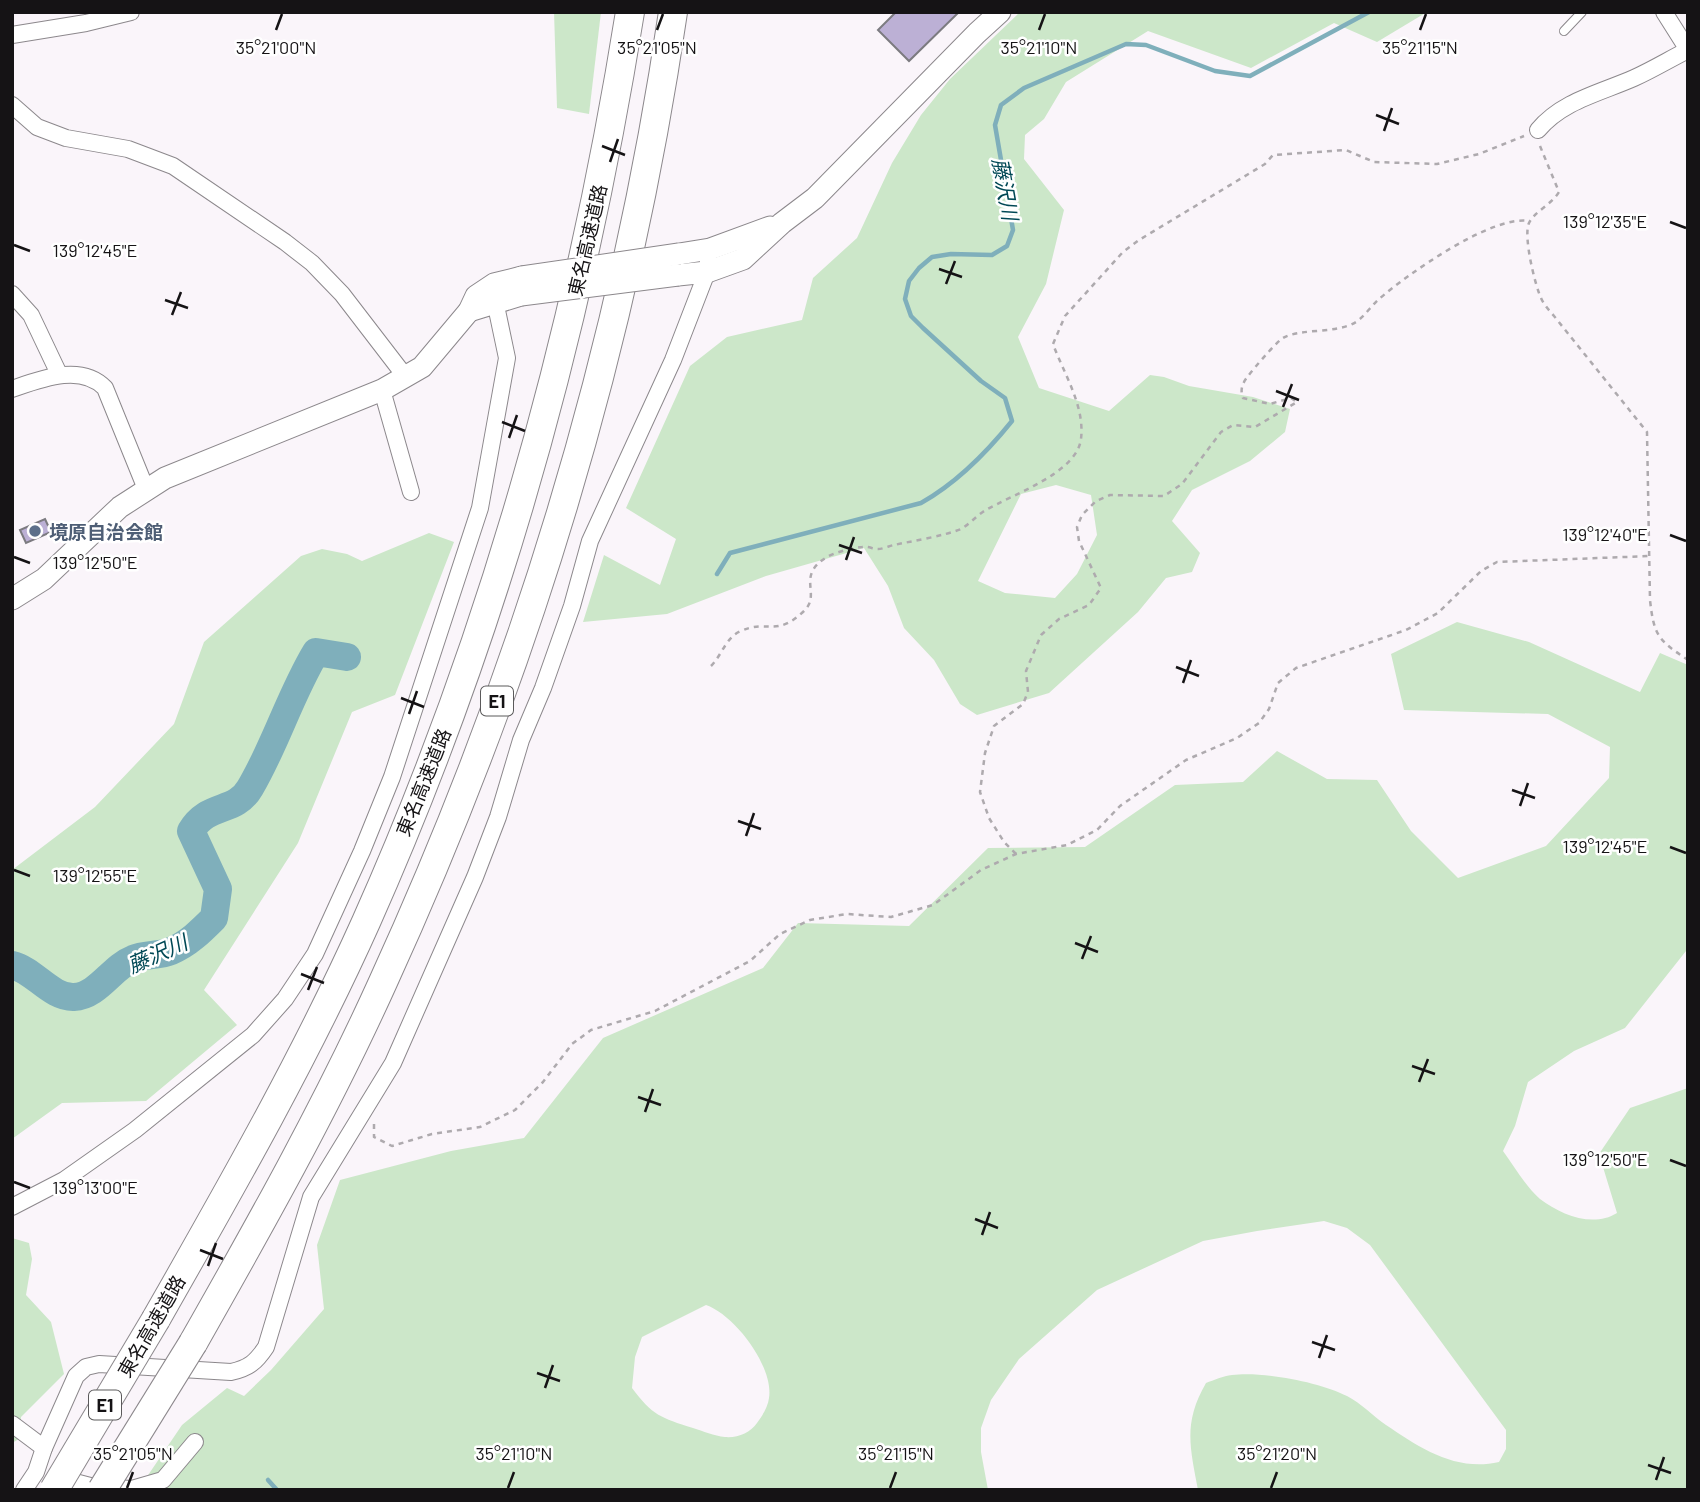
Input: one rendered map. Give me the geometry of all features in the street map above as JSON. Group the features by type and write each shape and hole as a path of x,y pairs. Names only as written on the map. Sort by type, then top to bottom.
{"highway":[{"name":"東名高速道路","path":"45,1481 156,1319 294,1069 366,922 440,742 493,591 548,404 587,246 614,111 630,12"},
{"name":"東名高速道路","path":"102,1490 193,1343 321,1111 383,983 441,848 503,685 580,449 638,219 673,12"}],"street":[{"path":"12,36 131,12"},
{"path":"679,265 707,272 743,259 782,223 815,198 1000,12"},
{"path":"1538,130 1550,115 1636,77 1688,50 1664,12"},
{"path":"12,105 37,127 66,138 128,149 173,166 285,242 312,263 342,294 405,376"},
{"path":"12,599 44,579 120,506 165,478 382,390 422,367 469,310 476,296 495,284 522,286 679,265 710,249 782,223"},
{"path":"45,1481 44,1448 76,1376 86,1367 99,1364 231,1372 247,1369 266,1347 311,1196 393,1063 475,877 498,817 521,740 572,606 590,541 673,360 707,272 710,249"},
{"path":"469,310 495,301 522,286"},
{"path":"12,294 31,315 60,374"},
{"path":"12,1208 64,1180 135,1130 253,1035 285,999 315,954 392,777 480,508 507,358 495,301"},
{"path":"12,388 60,374 98,381 105,388 146,489"},
{"path":"382,390 411,492"},
{"path":"12,1424 44,1448"},
{"path":"24,1490 45,1481 132,1489 163,1480 195,1442"}],"lane":[{"path":"1564,31 1582,12"}],"path":[{"path":"710,666 738,632 751,628 779,628 792,622 807,608 812,592 809,582 815,566 829,556 863,547 878,549 961,528 984,511 1060,470 1076,455 1081,439 1078,403 1053,344 1065,316 1123,252 1139,240 1265,164 1273,155 1346,150 1374,162 1437,164 1479,154 1538,130 1540,146 1559,192 1553,201 1529,221 1527,232 1535,277 1542,300 1647,432 1650,600 1653,624 1660,639 1688,660"},
{"path":"1016,854 1004,842 989,818 980,792 985,753 994,726 1023,704 1028,692 1026,671 1041,635 1059,619 1089,605 1101,588 1079,541 1077,527 1082,515 1096,501 1110,495 1164,496 1182,484 1221,432 1233,425 1255,428 1297,402 1292,398 1270,404 1243,398 1241,391 1245,379 1283,338 1356,322 1410,274 1467,240 1500,224 1529,221"},
{"path":"365,1109 374,1122 374,1137 393,1146 432,1134 480,1127 515,1111 543,1082 572,1044 591,1030 655,1011 750,961 780,934 810,920 847,914 891,917 933,905 981,870 1016,854 1067,845 1097,830 1120,806 1186,760 1237,737 1259,723 1269,709 1278,683 1296,668 1406,629 1438,613 1481,571 1497,562 1650,556"}],"green space":[{"path":"554,12 601,12 589,114 557,108"},
{"path":"1020,12 1427,12 1377,42 1334,23 1251,68 1148,31 1066,82 1044,119 1025,135 1024,159 1064,210 1046,284 1018,337 1039,388 1109,411 1150,375 1189,386 1253,397 1290,409 1285,432 1250,461 1192,490 1172,521 1200,553 1192,572 1166,578 1138,612 1049,693 977,715 960,704 934,660 904,628 888,586 864,548 766,576 667,614 583,622 604,555 660,585 676,539 626,508 690,366 727,337 802,320 813,278 857,238 892,163 921,115 950,79","holes":["1056,485 1091,495 1097,535 1077,574 1055,598 1005,593 978,581 1021,494"]},
{"path":"429,533 454,542 395,695 352,712 298,843 204,990 237,1025 146,1101 62,1103 12,1139 12,870 95,807 174,724 204,642 301,556 322,549 347,554 362,561"},
{"path":"1457,622 1529,642 1640,692 1660,653 1688,665 1686,951 1625,1028 1574,1051 1528,1082 1515,1126 1503,1151 1530,1189 1548,1205 1577,1218 1608,1217 1617,1213 1599,1154 1630,1108 1688,1088 1688,1490 1198,1490 1190,1435 1194,1411 1206,1383 1232,1375 1274,1376 1336,1391 1357,1402 1412,1442 1453,1461 1468,1464 1499,1462 1506,1449 1506,1430 1370,1245 1347,1228 1324,1221 1203,1241 1097,1290 1019,1359 991,1400 981,1428 981,1452 988,1490 138,1490 182,1425 227,1388 244,1396 271,1370 324,1309 317,1245 340,1180 451,1151 524,1138 603,1038 763,968 798,923 909,926 988,848 1085,847 1175,785 1243,782 1277,751 1327,779 1377,780 1411,831 1458,878 1546,846 1609,778 1610,747 1548,714 1404,710 1391,654","holes":["706,1305 729,1319 750,1344 759,1358 769,1386 768,1401 759,1420 747,1432 734,1437 713,1435 665,1418 645,1404 632,1388 635,1357 642,1337"]},
{"path":"12,1238 29,1243 32,1259 26,1295 51,1322 64,1374 21,1417 19,1439 12,1443"}],"building":[{"path":"896,12 959,12 909,61 878,30"},
{"name":"境原自治会館","path":"45,519 51,532 26,543 20,530"}],"waterway":[{"name":"藤沢川","path":"717,574 730,553 921,503 946,487 970,466 1012,421 1005,398 981,381 923,328 911,316 905,299 909,281 932,257 951,254 992,255 1007,246 1013,230 995,125 1001,105 1024,88 1126,44 1146,45 1215,71 1250,76 1369,12"},
{"name":"藤沢川","path":"12,965 28,972 50,989 74,997 98,987 125,963 138,957 171,951 199,932 214,918 218,889 191,831 205,816 237,802 250,788 316,652 347,657"},
{"path":"268,1480 277,1490"}],"place":[{"name":"境原自治会館","path":"35,531"}]}
